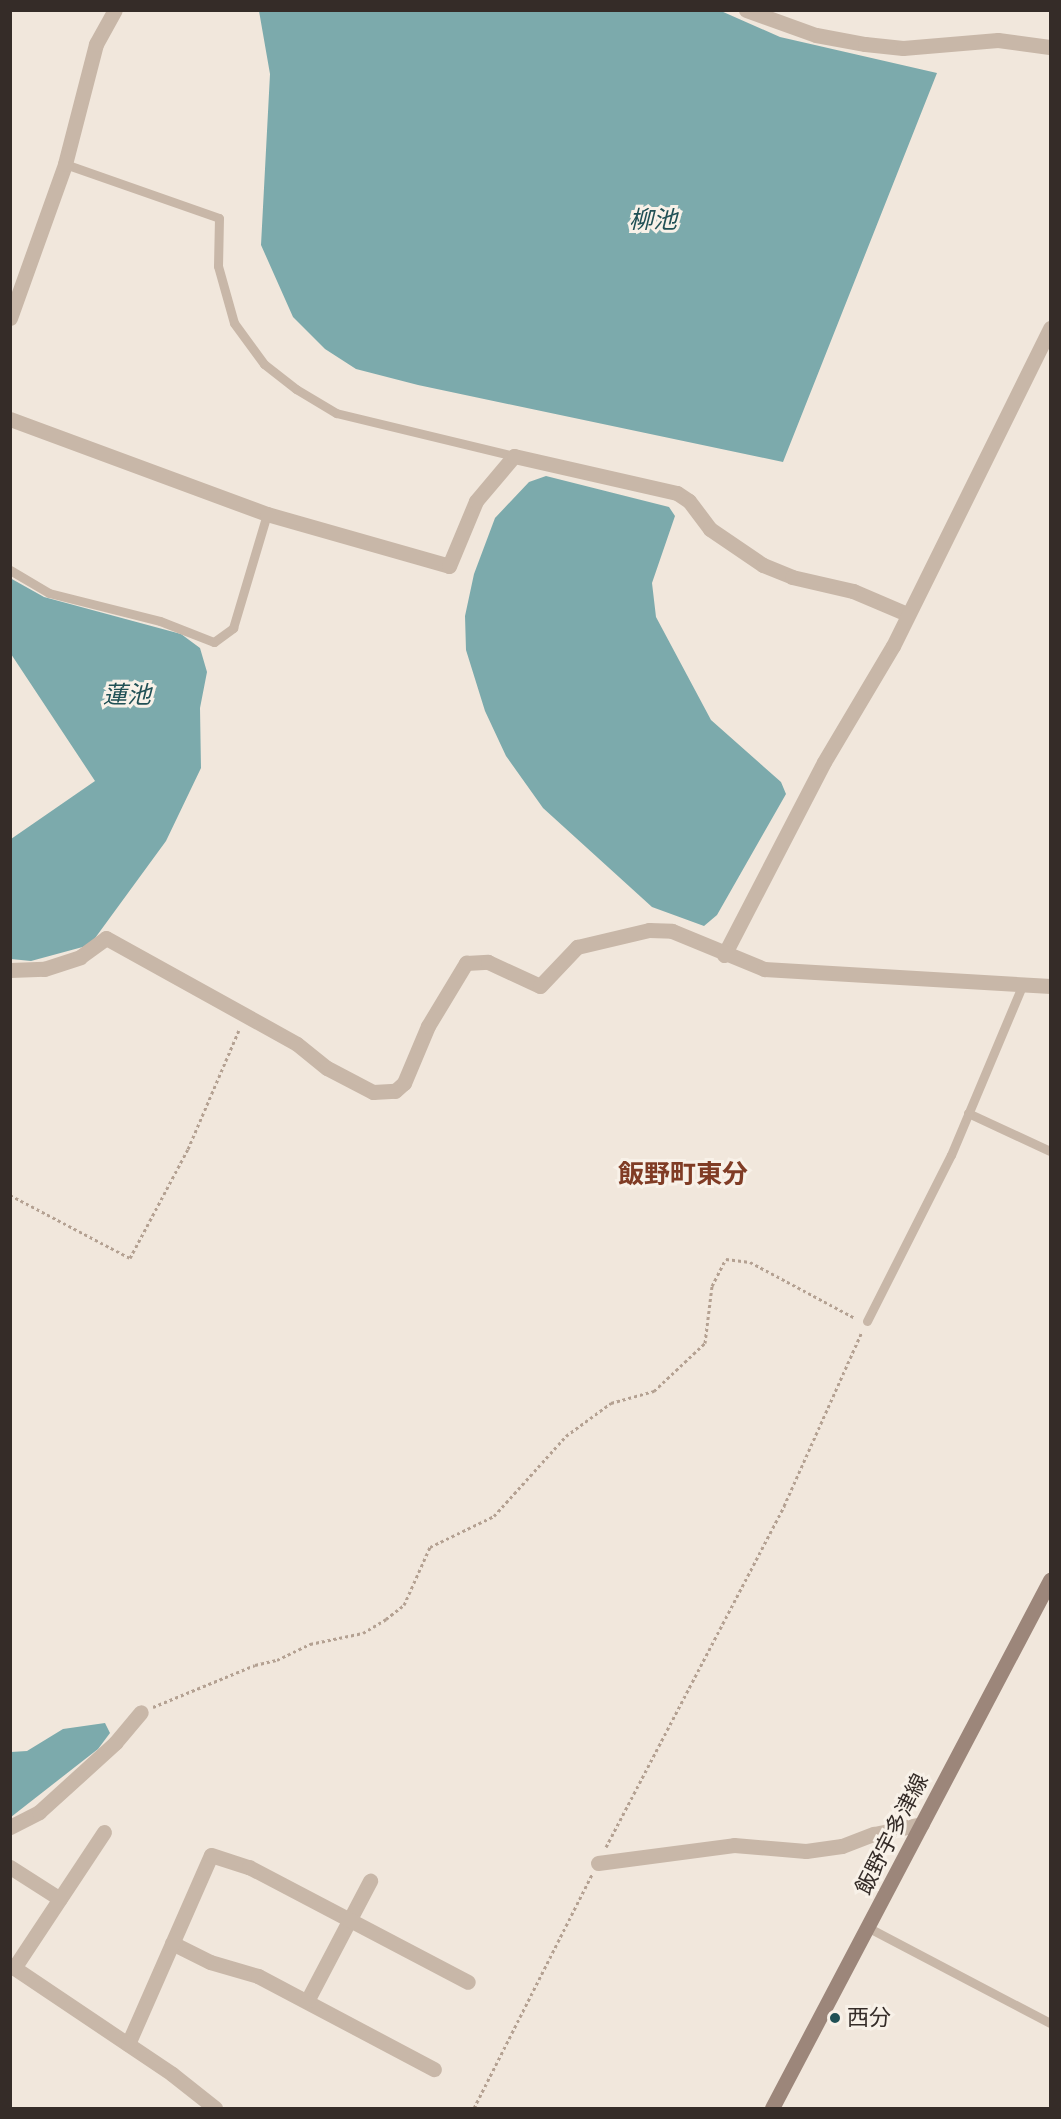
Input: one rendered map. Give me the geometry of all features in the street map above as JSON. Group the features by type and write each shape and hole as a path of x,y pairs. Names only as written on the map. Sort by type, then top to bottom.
{"main road":[{"name":"飯野宇多津線","path":"772,2109 1050,1580"}],"street":[{"path":"10,318 65,164 96,44 115,10"},
{"path":"746,10 816,35 865,44 903,48 998,39 1050,47"},
{"path":"724,955 907,614 1050,328"},
{"path":"10,419 267,514 449,566 476,501 514,456 677,493 689,501 710,529 763,565 792,577 853,591 907,614"},
{"path":"10,970 44,969 80,957 106,938 245,1014 297,1044 327,1068 373,1092 395,1091 404,1083 428,1026 466,963 488,962 540,986 577,947 649,930 672,931 724,955 764,969 1050,986"},
{"path":"10,1827 39,1812 115,1743 141,1712"},
{"path":"598,1863 734,1845 806,1851 843,1846 874,1834 922,1824"},
{"path":"104,1832 12,1966 128,2044 215,2109"},
{"path":"128,2044 212,1855 249,1867 468,1982"},
{"path":"10,1867 60,1899"},
{"path":"307,2001 370,1881"},
{"path":"172,1943 210,1962 258,1976 434,2069"}],"lane":[{"path":"65,164 219,218 219,266 234,323 264,364 296,389 336,413 514,456"},
{"path":"10,570 49,593 160,621 214,642 233,628 267,514"},
{"path":"867,1321 951,1155 1023,984"},
{"path":"968,1113 1050,1151"},
{"path":"869,1928 1050,2023"}],"path":[{"path":"10,1195 130,1258 188,1149 245,1014"},
{"path":"141,1712 255,1665 277,1660 310,1644 363,1633 386,1619 404,1605 430,1547 494,1516 566,1436 611,1403 654,1391 705,1342 712,1286 726,1259 750,1262 848,1316 867,1321 784,1506 598,1863 543,1979 474,2109"}],"water":[{"name":"柳池","path":"259,11 721,11 780,37 937,73 783,462 418,385 356,369 325,349 293,317 261,245 270,74"},
{"path":"546,476 669,507 675,516 652,583 656,617 711,720 781,782 786,794 717,915 704,926 652,907 543,808 506,756 485,711 466,650 465,616 474,574 495,518 529,482"},
{"name":"蓮池","path":"10,578 44,597 181,634 200,648 207,672 200,708 201,768 166,841 90,945 31,961 11,959 11,839 95,781 11,654"},
{"path":"105,1723 110,1733 98,1749 11,1817 11,1752 27,1751 63,1729"}],"place":[{"name":"西分","path":"835,2018"}],"district":[{"name":"飯野町東分","path":"683,1175"}]}
